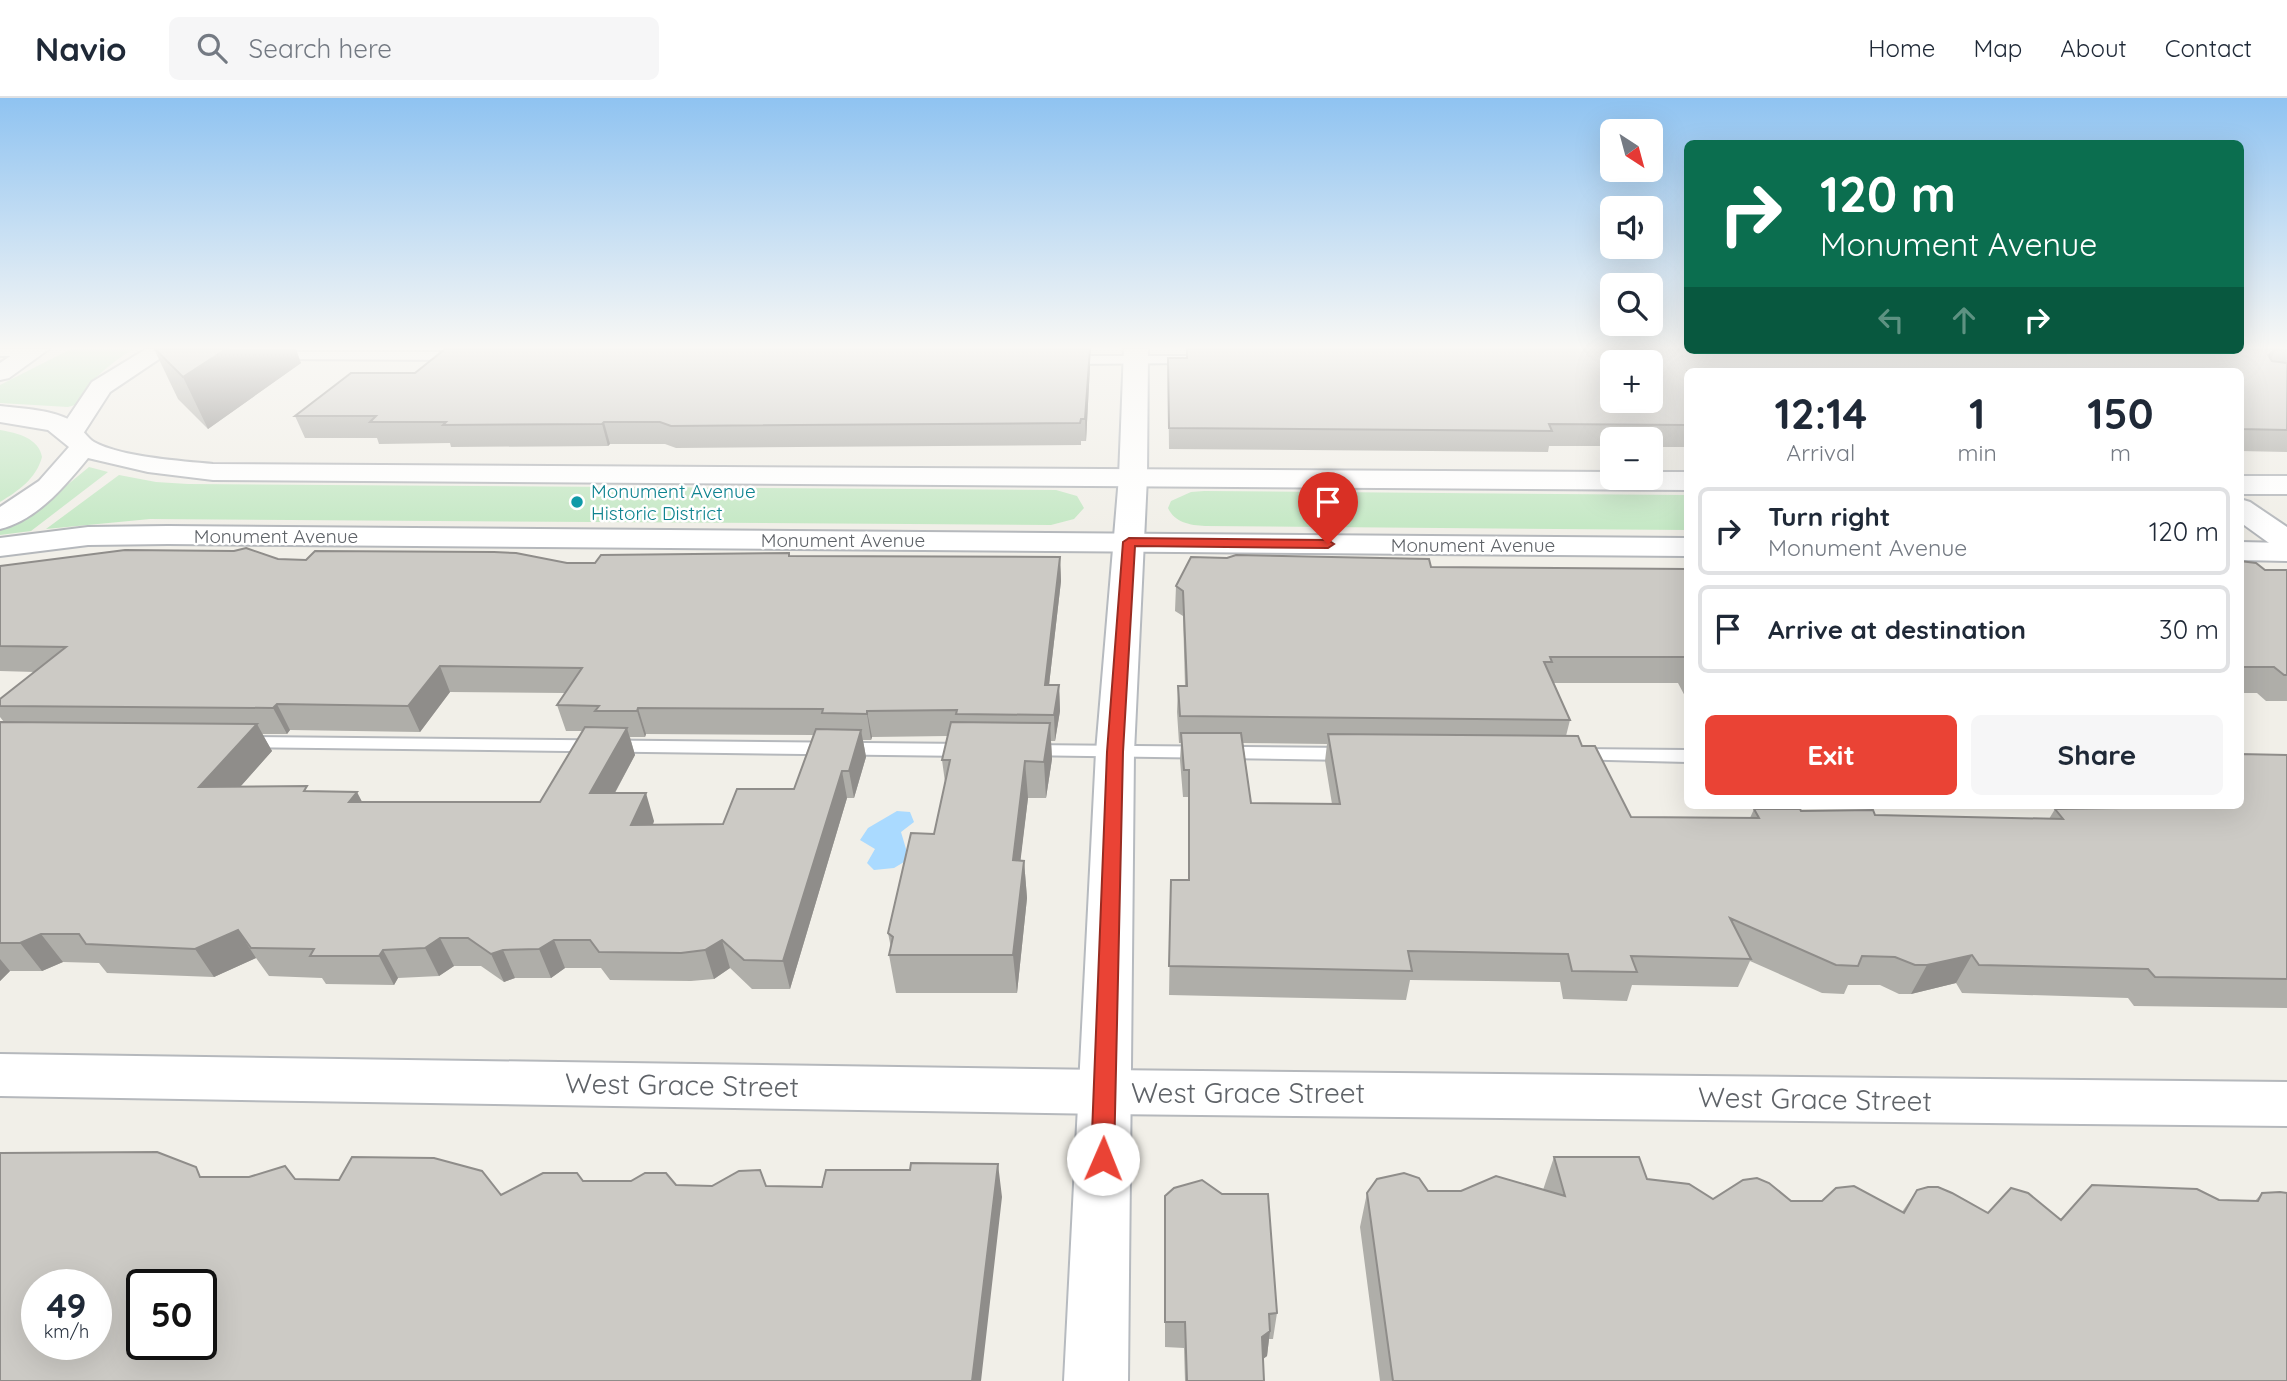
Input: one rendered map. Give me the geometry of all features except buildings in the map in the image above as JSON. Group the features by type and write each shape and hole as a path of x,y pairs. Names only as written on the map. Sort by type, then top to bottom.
{"street":[{"path":"0,520 49,487 78,439 91,409"},
{"path":"1096,1381 1115,752 1133,477 1135,409"},
{"path":"0,414 46,419 117,459 153,467 213,472 1684,481"},
{"path":"2244,485 2287,485"},
{"path":"2244,511 2287,541"},
{"name":"Monument Avenue","path":"0,547 88,536 168,535 1684,547"},
{"path":"2244,551 2287,552"},
{"name":"West Grace Street","path":"0,1075 1105,1092 2287,1104"}],"lane":[{"path":"223,742 1366,754"},
{"path":"1561,755 1684,756"}],"green space":[{"path":"0,430 32,441 37,445 42,457 31,478 0,502"},
{"path":"89,467 108,472 31,531 0,535 0,529 43,505"},
{"path":"119,475 156,482 188,484 1056,490 1077,496 1084,508 1074,519 1051,525 150,519 46,529"},
{"path":"1191,492 1684,495 1684,530 1205,526 1179,520 1168,508 1171,501"}],"water":[{"path":"897,811 910,812 914,822 901,832 909,859 894,868 874,870 867,863 875,849 860,840 868,828"}],"place":[{"name":"Monument Avenue Historic District","path":"577,502"}],"route":[{"path":"1103,1159 1115,752 1129,542 1328,544"}]}
